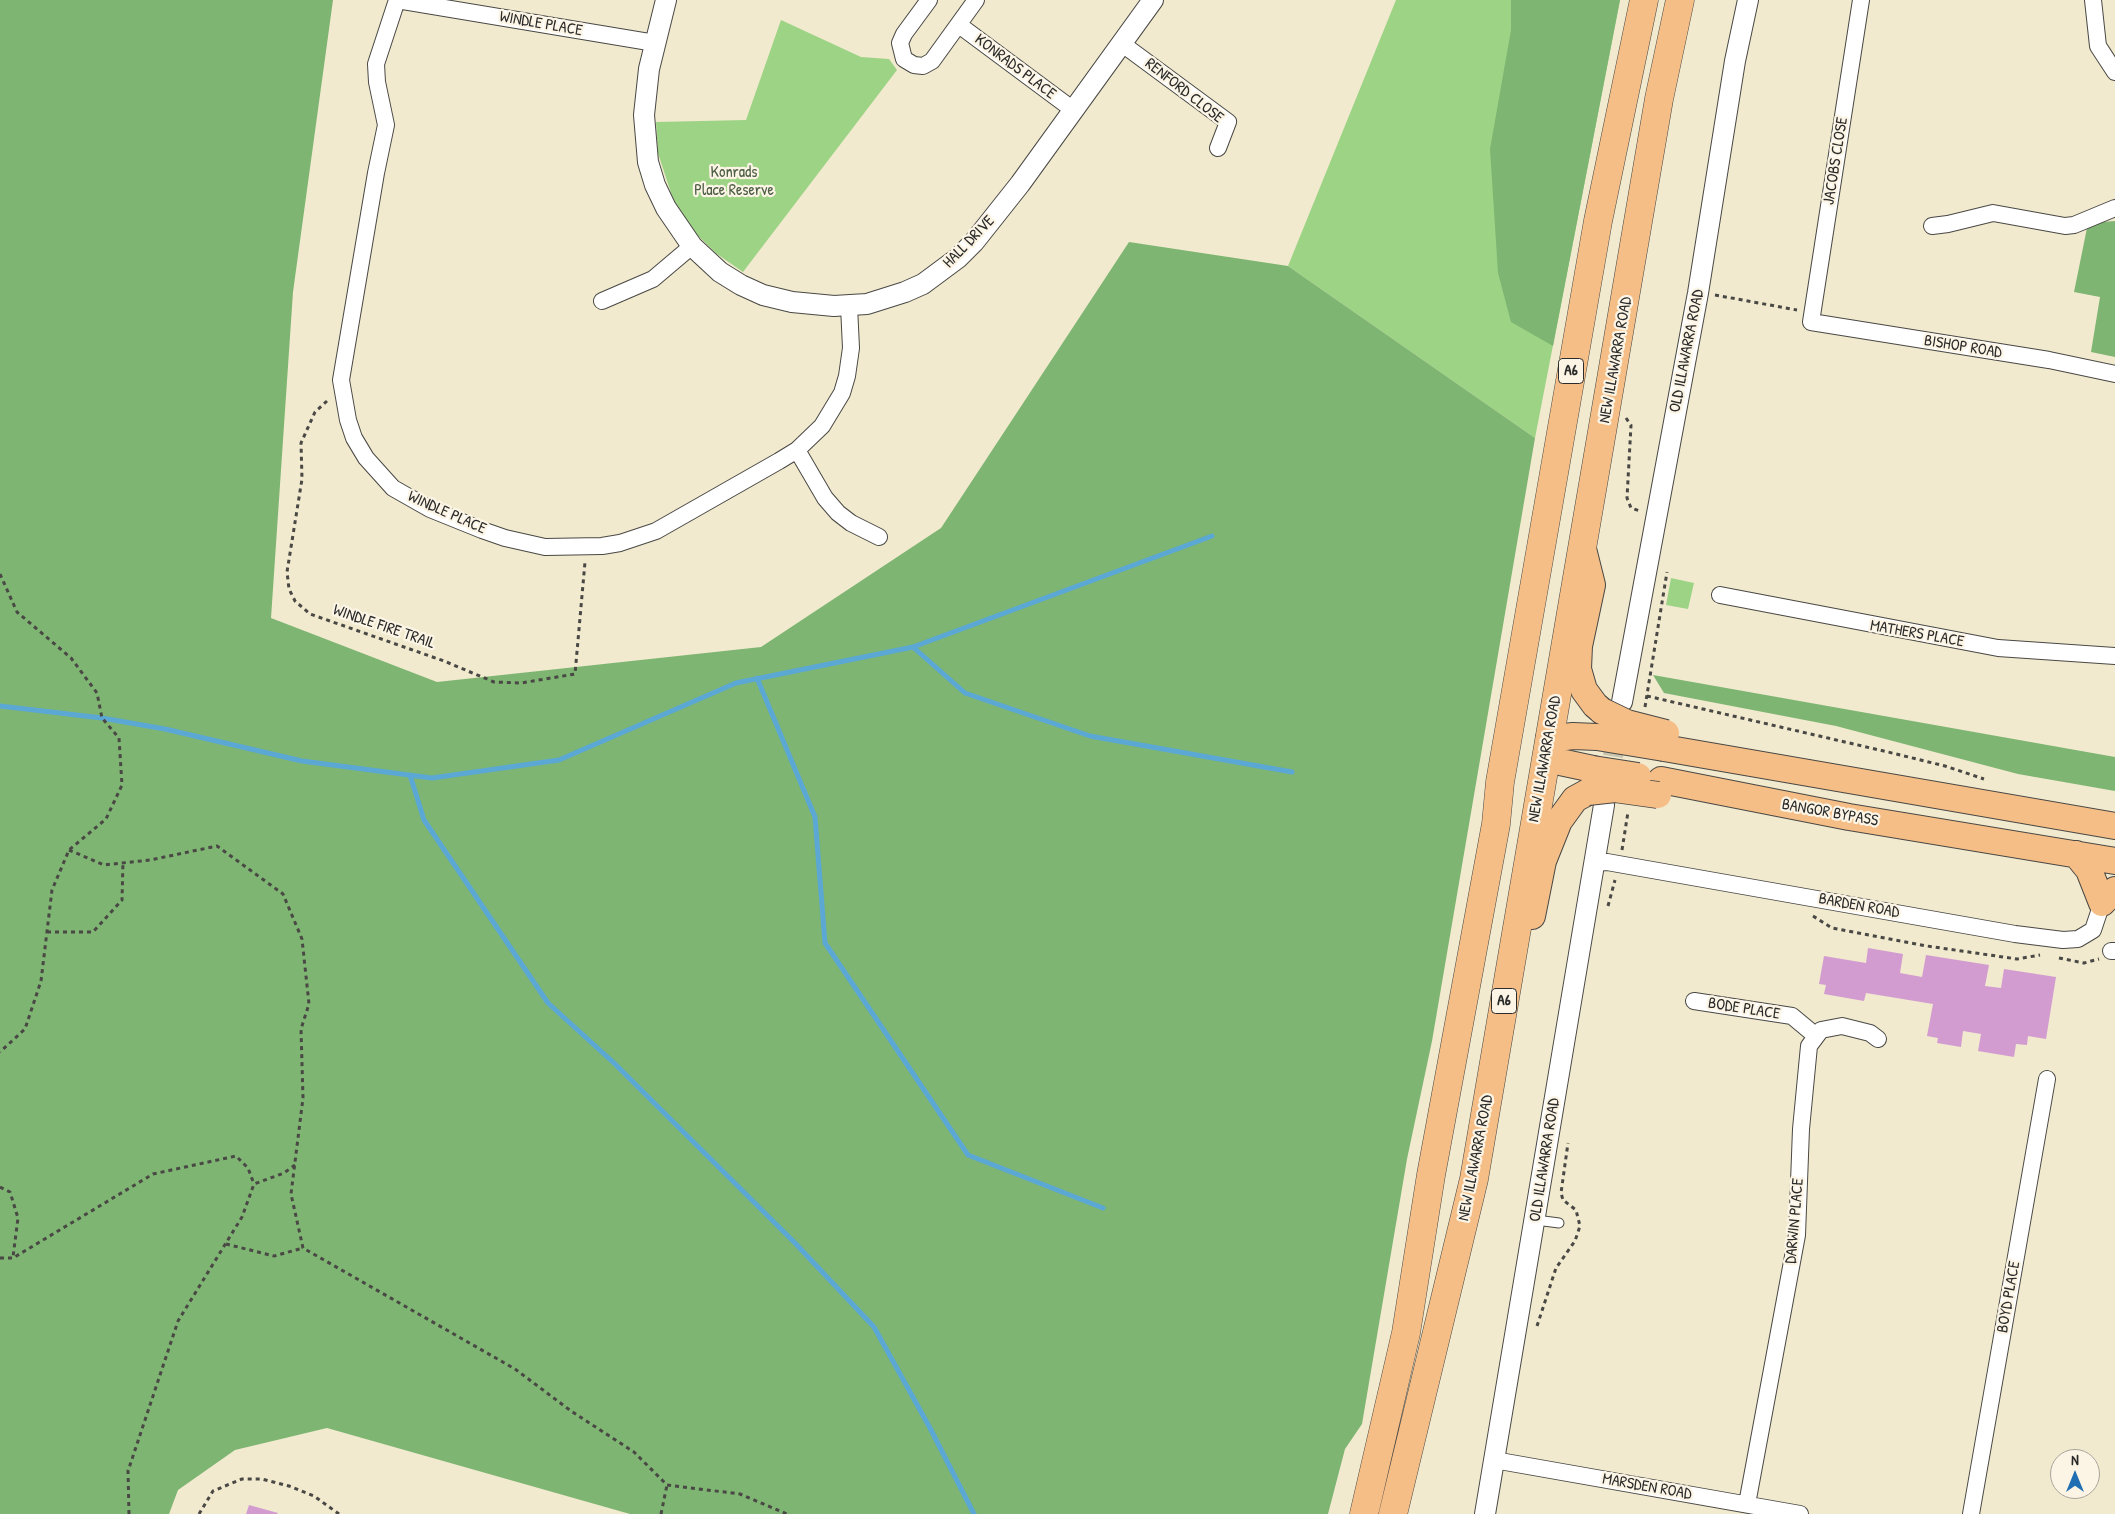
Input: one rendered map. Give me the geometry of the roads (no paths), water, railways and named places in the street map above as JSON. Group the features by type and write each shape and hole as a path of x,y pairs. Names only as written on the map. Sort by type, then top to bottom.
{"highway":[{"name":"A6","path":"1364,1514 1406,1333 1431,1175 1496,824 1507,747 1598,220 1644,0"},
{"name":"NEW ILLAWARRA ROAD","path":"1393,1514 1474,1179 1547,749 1609,403 1659,99 1680,0"},
{"path":"1507,747 1547,749"}],"main road":[{"path":"1583,549 1592,585 1579,646 1578,669 1584,690 1595,705 1612,707 1627,723 1665,741"},
{"path":"1547,749 1573,736 1665,741 1795,772 2115,826"},
{"name":"BANGOR BYPASS","path":"1547,749 1595,789 1660,787 2115,861"},
{"path":"1514,947 1531,921 1543,861 1559,821 1564,812 1576,799 1595,789"},
{"path":"2076,854 2109,897"}],"street":[{"name":"WINDLE PLACE","path":"655,43 397,0 376,64 377,82 386,125 376,173 341,380 348,420 354,438 366,458 393,488 430,509 505,538 545,547 585,547 620,543 656,531 797,450 822,426 842,393 849,369 852,348 849,306"},
{"name":"HALL DRIVE","path":"666,0 645,91 644,115 648,162 655,185 666,208 692,246 720,272 763,295 815,306 867,304 905,292 923,284 958,258 978,237 1020,184 1072,109 1153,0"},
{"name":"KONRADS PLACE","path":"929,0 901,38 900,52 907,62 918,66 927,64 959,25 976,0"},
{"name":"OLD ILLAWARRA ROAD","path":"1612,707 1655,516 1698,293 1735,61 1748,0"},
{"name":"JACOBS CLOSE","path":"1812,318 1861,0"},
{"path":"2093,0 2098,46 2115,72"},
{"name":"KONRADS PLACE","path":"959,25 1072,109"},
{"name":"RENFORD CLOSE","path":"1121,43 1228,122 1218,148"},
{"path":"1932,226 1993,214 2051,224 2074,225 2115,208"},
{"path":"602,301 653,279 692,246"},
{"name":"BISHOP ROAD","path":"1812,318 2049,360 2115,374"},
{"path":"797,450 825,498 838,513 851,523 879,537"},
{"name":"MATHERS PLACE","path":"1720,595 1998,648 2115,656"},
{"name":"OLD ILLAWARRA ROAD","path":"1484,1514 1536,1220 1595,863 1595,789"},
{"name":"BARDEN ROAD","path":"1595,863 1620,864 2015,934 2063,940 2078,939 2093,930 2109,897"},
{"name":"BODE PLACE","path":"1694,1001 1792,1016 1816,1036"},
{"path":"1816,1036 1821,1030 1842,1026 1870,1033 1878,1040"},
{"name":"DARWIN PLACE","path":"1747,1504 1797,1235 1803,1110 1809,1046 1816,1036"},
{"name":"BOYD PLACE","path":"1971,1514 2047,1079"},
{"name":"MARSDEN ROAD","path":"1494,1460 1800,1514"}],"lane":[{"path":"1536,1220 1559,1224"}],"waterway":[{"path":"0,706 102,718 165,729 302,761 432,778 559,760 736,683 913,647 1212,536"},
{"path":"913,647 965,693 1090,736 1292,772"},
{"path":"757,678 815,817 825,943 968,1155 1103,1208"},
{"path":"410,775 424,820 548,1003 614,1063 795,1243 874,1327 930,1428 974,1514"}],"tunnel":[{"path":"1608,786 1618,726"}],"park label":[{"name":"Konrads Place Reserve","path":"734,182"}]}
